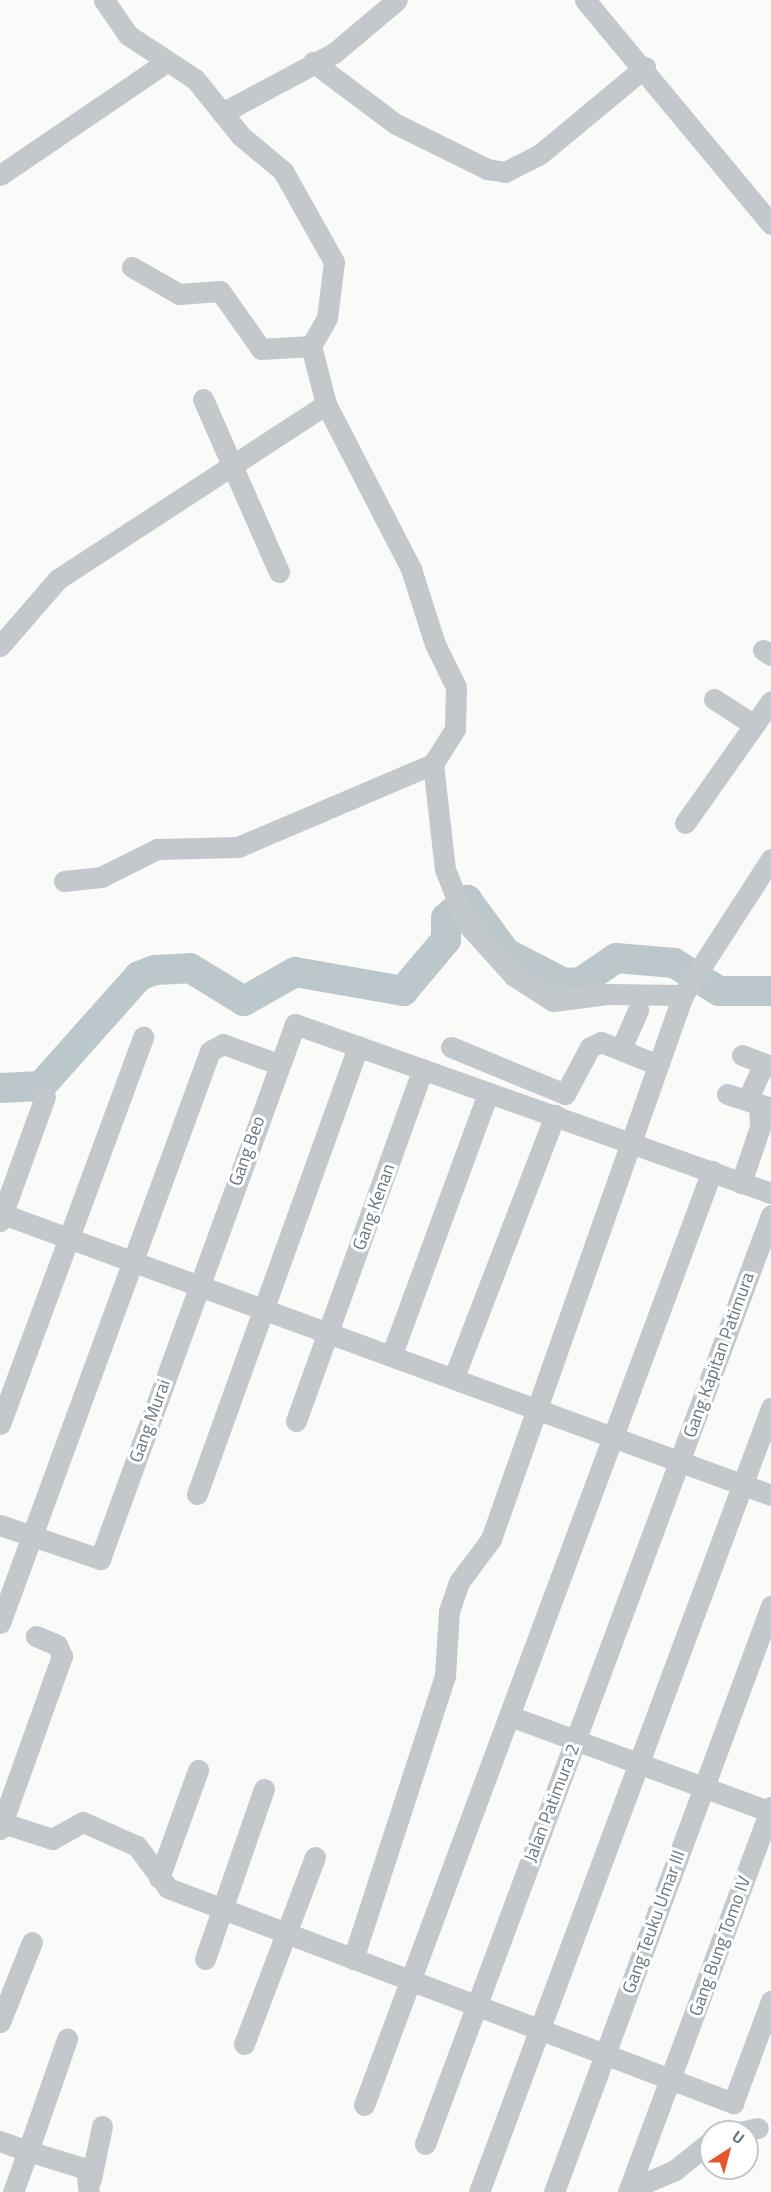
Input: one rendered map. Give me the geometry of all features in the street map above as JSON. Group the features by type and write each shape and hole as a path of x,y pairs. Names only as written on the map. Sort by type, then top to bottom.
{"street":[{"path":"64,881 101,877 156,849 238,847 412,778 433,764 455,729 456,687 435,644 411,569 326,404 311,346 327,318 334,262 283,171 222,113 195,79 165,63 128,35 104,0"},
{"path":"222,113 313,62 334,53 397,0"},
{"path":"585,0 645,67 771,225"},
{"path":"313,62 396,124 487,170 506,172 539,155 645,67"},
{"path":"0,175 165,63"},
{"path":"132,267 179,294 220,291 230,300 251,342 261,349 311,346"},
{"path":"203,399 230,469 279,572"},
{"path":"0,646 58,579 230,469 326,404"},
{"path":"714,699 754,725"},
{"path":"685,823 771,701"},
{"path":"433,764 450,894 466,923 514,976 553,1001 608,994 685,992"},
{"path":"353,1959 445,1676 449,1611 459,1582 491,1539 534,1409 685,992 771,859"},
{"path":"621,1049 638,1010"},
{"name":"Gang Beo","path":"199,1283 292,1028 300,1024 358,1046"},
{"path":"0,1424 143,1036"},
{"path":"451,1047 565,1094 590,1047 601,1042 658,1065"},
{"path":"0,1623 210,1051 223,1044 278,1064"},
{"path":"197,1494 263,1305 358,1046 421,1076 488,1093 555,1115 771,1193"},
{"path":"741,1183 760,1126 755,1100 768,1065 742,1055"},
{"name":"Gang Kenan","path":"296,1421 421,1076"},
{"path":"392,1354 488,1093"},
{"path":"45,1097 1,1216 263,1305 534,1409 771,1495"},
{"path":"454,1377 555,1115"},
{"path":"364,2105 412,1982 711,1171"},
{"name":"Gang Kapitan Patimura","path":"679,1462 771,1215"},
{"name":"Gang Murai","path":"31,1536 100,1559 199,1283"},
{"path":"479,2192 771,1408"},
{"name":"Jalan Patimura 2","path":"425,2144 679,1462"},
{"path":"0,1525 31,1536"},
{"name":"Gang Teuku Umar III","path":"554,2192 771,1606"},
{"path":"36,1636 57,1645 62,1656 1,1824 52,1839 82,1821 138,1846 168,1888 733,2103 771,2001"},
{"path":"510,1716 770,1810"},
{"path":"159,1878 198,1770"},
{"path":"205,1959 264,1789"},
{"name":"Gang Bung Tomo IV","path":"628,2191 770,1810"},
{"path":"244,2044 315,1857"},
{"path":"0,2022 32,1941"},
{"path":"13,2192 67,2039"},
{"path":"90,2185 102,2126"},
{"path":"0,2141 86,2169 90,2185"},
{"path":"628,2191 675,2170 699,2151"}],"waterway":[{"path":"0,1088 41,1086 139,976 155,970 190,968 244,1001 295,972 403,991 446,940 446,918 467,900 506,953 564,983 581,982 616,958 674,963 719,991 771,991"}]}
